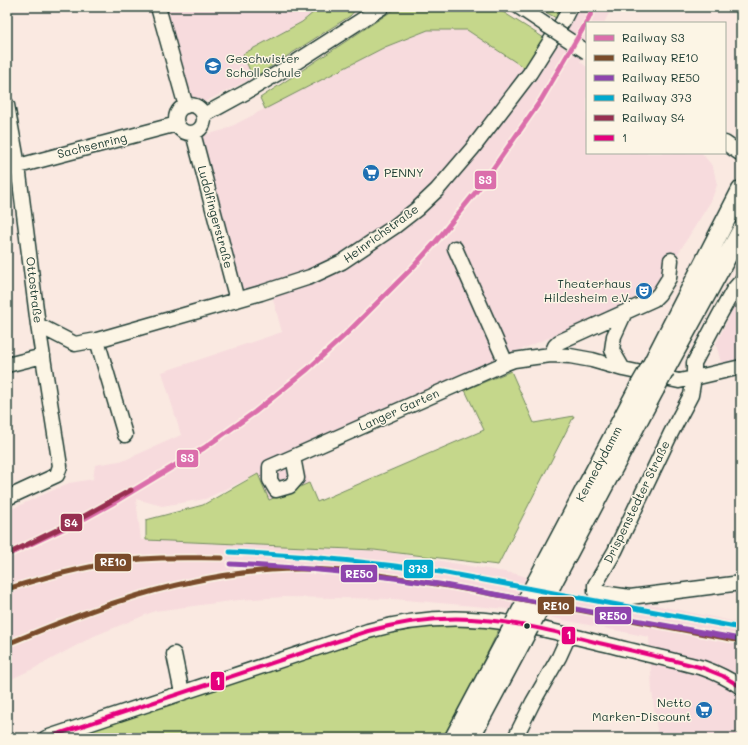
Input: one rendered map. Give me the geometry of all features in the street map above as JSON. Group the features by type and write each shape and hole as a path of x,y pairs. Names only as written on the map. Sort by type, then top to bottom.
{"main road":[{"name":"Kennedydamm","path":"454,738 514,639 658,368 741,190"},
{"name":"Kennedydamm","path":"658,368 741,231"},
{"name":"Kennedydamm","path":"470,738 514,639"}],"street":[{"path":"158,7 186,106"},
{"path":"354,24 369,7"},
{"path":"204,115 290,66 382,7"},
{"path":"519,7 586,51"},
{"name":"Heinrichstraße","path":"38,325 75,344 97,340 261,293 310,277 342,262 418,209 437,190 472,148 530,73 564,22 570,7"},
{"name":"Ottostraße","path":"7,105 12,167 60,466 57,475 7,498"},
{"path":"186,106 195,106 199,108 204,115 205,119 203,126 197,132 185,133 177,124 176,120 179,111 186,106"},
{"name":"Sachsenring","path":"12,167 177,124"},
{"name":"Ludolfingerstraße","path":"193,133 237,300"},
{"path":"726,144 741,154"},
{"path":"455,248 506,363"},
{"path":"551,355 555,346 559,342 654,299 669,278 670,260"},
{"name":"Drispenstedter Straße","path":"741,281 734,289 694,363 694,378 691,395 671,433 615,551 595,585 595,592 630,597 741,583"},
{"path":"623,369 612,350 614,336 625,312"},
{"path":"97,340 125,435"},
{"name":"Langer Garten","path":"293,457 506,363 521,359 551,355 585,358 623,369 679,381 741,367"},
{"path":"7,365 43,356"},
{"path":"46,738 345,638 401,623 453,619 481,620 521,625 568,635 703,668 714,672 741,687"},
{"path":"515,738 533,702 559,657 568,635"},
{"path":"174,654 182,692"}],"shaded area":[{"name":"Geschwister Scholl Schule","path":"162,7 320,7 302,22 243,54 253,78 198,105 188,102"},
{"path":"577,7 612,7 604,22 586,22 586,53 580,62 586,66 586,154 703,154 713,167 717,185 711,201 652,295 510,354 299,456 309,483 269,500 258,474 205,499 162,506 136,499 141,540 374,550 389,552 517,574 574,593 650,604 741,623 741,655 736,654 741,664 741,738 658,738 652,691 649,637 508,609 394,599 284,597 239,600 155,611 94,636 33,669 7,681 7,511 69,483 93,479 95,465 125,460 181,435 162,372 282,332 271,292 241,302 197,137 224,130 385,47 428,30 467,30 532,73 552,43 559,46"},
{"path":"741,292 741,358 721,363 716,344"}],"green space":[{"path":"320,7 358,7 350,16 253,78 243,54 302,22"},
{"path":"398,7 495,7 552,43 532,73 467,30 428,30 385,47 265,109 260,98"},
{"path":"537,7 555,7 561,12 556,18"},
{"path":"511,371 534,423 574,416 498,565 374,550 146,540 146,520 203,505 258,474 269,500 309,483 317,502 484,430 465,390"},
{"path":"434,626 482,627 499,629 446,738 66,738 390,632"}],"rail line":[{"name":"S3","path":"587,22 594,7"},
{"name":"S3","path":"7,555 80,521 204,448 255,412 308,369 344,336 433,245 483,183 541,100 586,23"},
{"name":"S4","path":"10,553 79,519 131,490"},
{"name":"373","path":"230,552 336,559 441,572 741,628"},
{"name":"RE10","path":"7,589 74,570 108,563 162,558 222,558"},
{"name":"RE50","path":"230,564 335,571 439,584 740,639"},
{"name":"RE10","path":"7,644 63,621 157,590 233,574 296,569 346,571 396,578 504,596 741,641"}],"transit line":[{"name":"1","path":"46,738 368,631 394,625 432,620 487,620 551,631 703,668 723,676 741,687"}],"place":[{"name":"Geschwister Scholl Schule","path":"213,66"},
{"name":"PENNY","path":"371,173"},
{"name":"Theaterhaus Hildesheim e.V.","path":"644,291"},
{"name":"Netto Marken-Discount","path":"704,710"}]}
